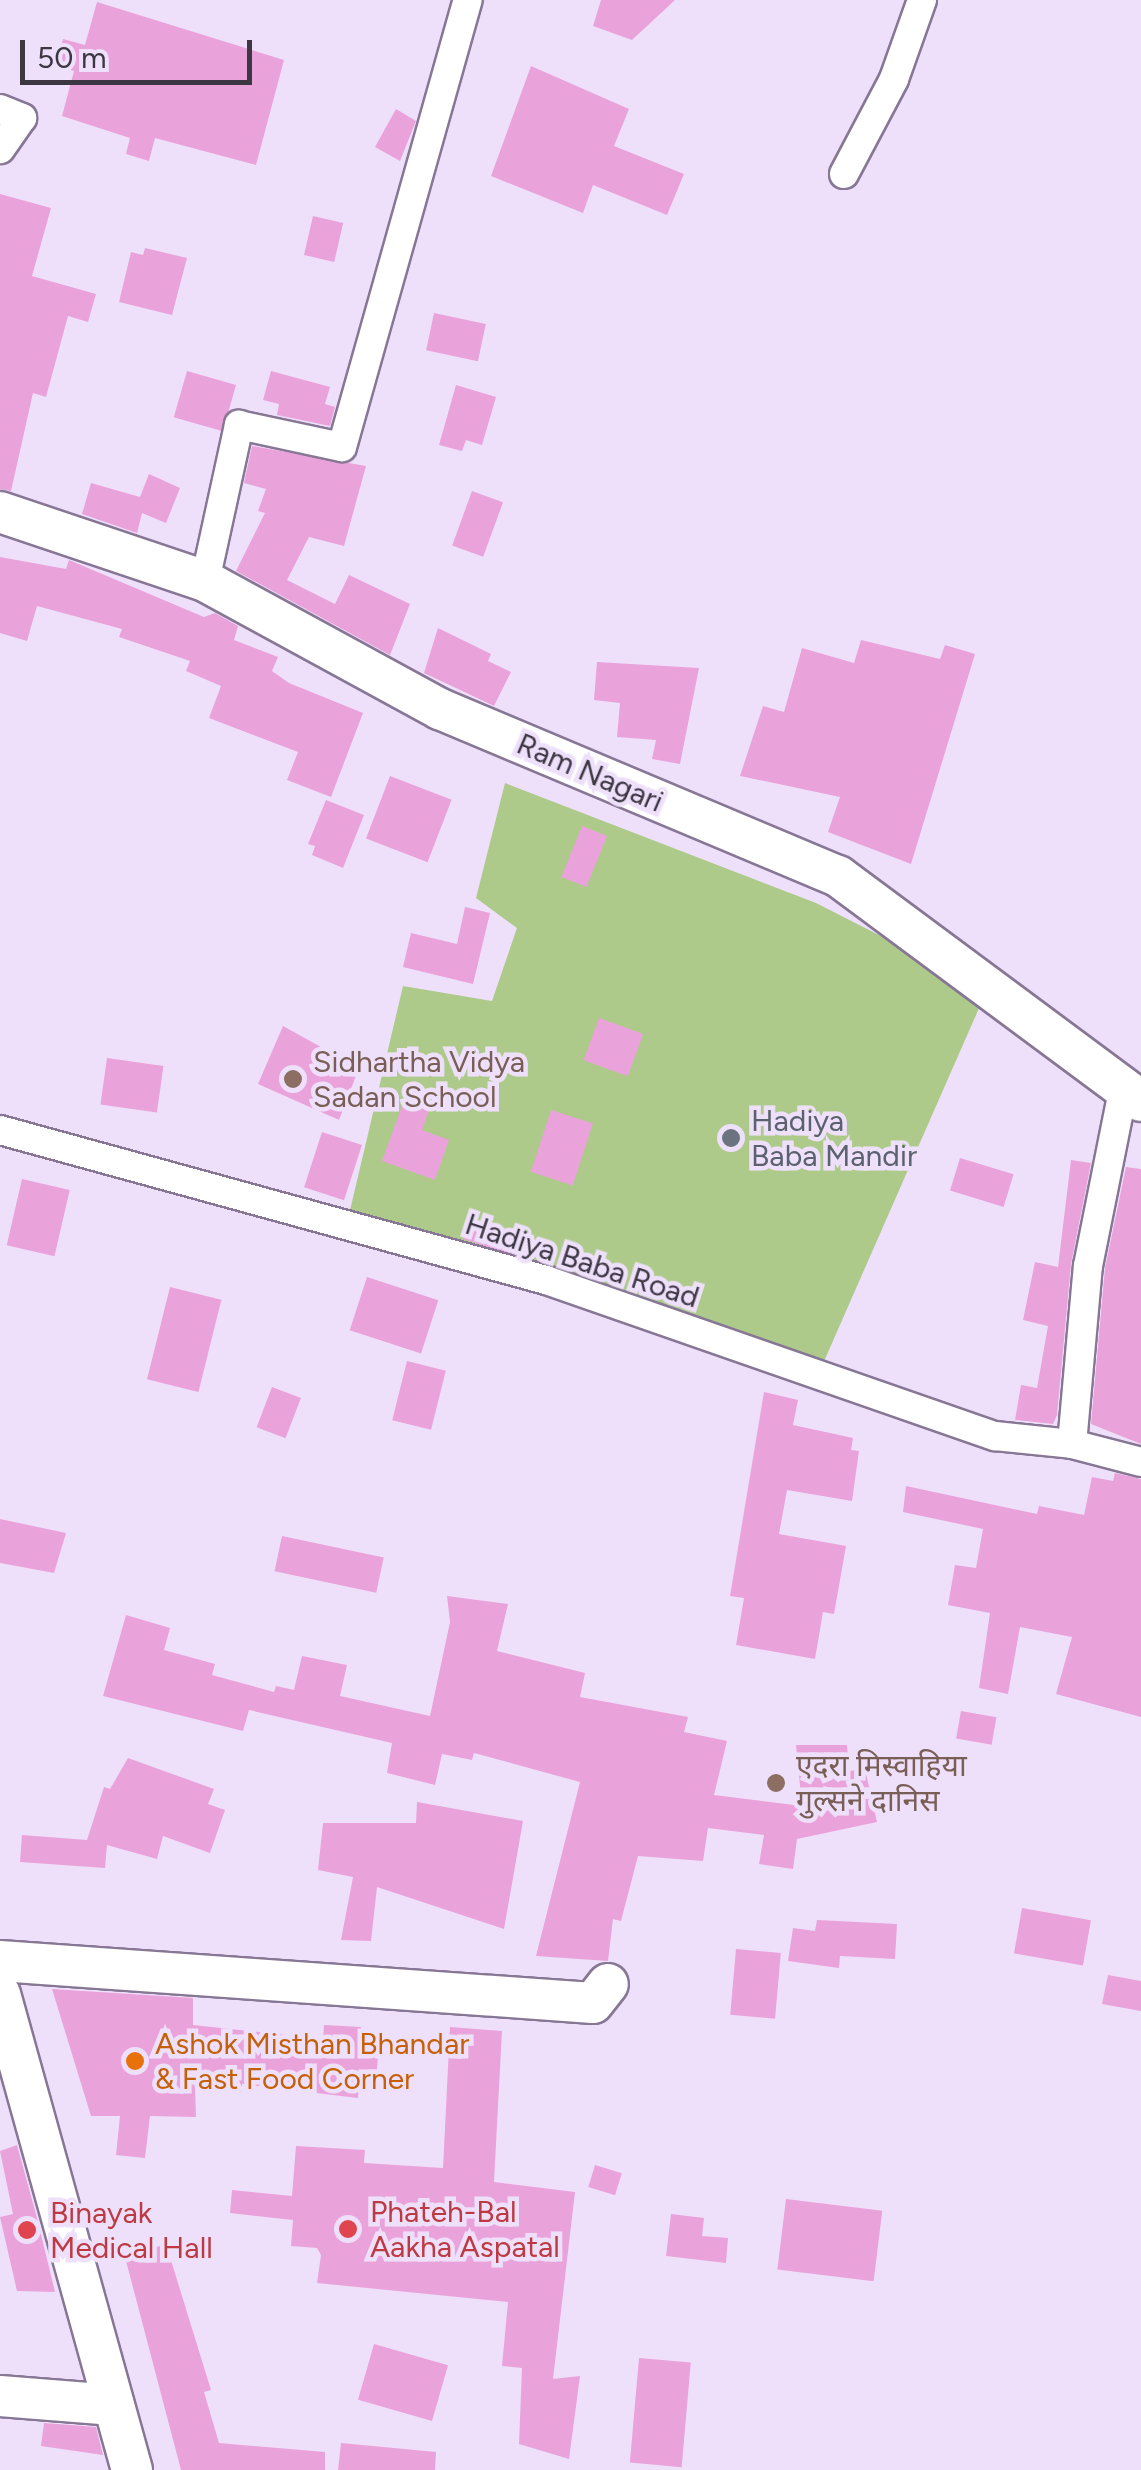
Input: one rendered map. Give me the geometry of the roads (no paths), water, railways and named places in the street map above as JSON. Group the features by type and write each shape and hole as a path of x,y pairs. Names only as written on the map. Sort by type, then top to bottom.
{"main road":[{"name":"Ram Nagari","path":"0,512 205,581 440,709 838,876 1132,1096"},
{"path":"0,1962 592,2003 608,1984"},
{"path":"2,2008 132,2470"},
{"path":"0,2396 114,2405"}],"street":[{"path":"205,581 239,424 342,447 468,0"},
{"path":"844,174 894,79 922,0"},
{"path":"0,109 22,118 0,149"},
{"path":"1072,1444 1088,1266 1132,1096"},
{"name":"Hadiya Baba Road","path":"0,1130 546,1280 995,1436 1072,1444 1141,1462"}],"place":[{"name":"Sidhartha Vidya Sadan School","path":"293,1079"},
{"name":"Hadiya Baba Mandir","path":"731,1138"},
{"name":"एदरा मिस्वाहिया गुल्सने दानिस","path":"776,1783"},
{"name":"Ashok Misthan Bhandar & Fast Food Corner","path":"135,2061"},
{"name":"Phateh-Bal Aakha Aspatal","path":"348,2229"},
{"name":"Binayak Medical Hall","path":"27,2230"}]}
